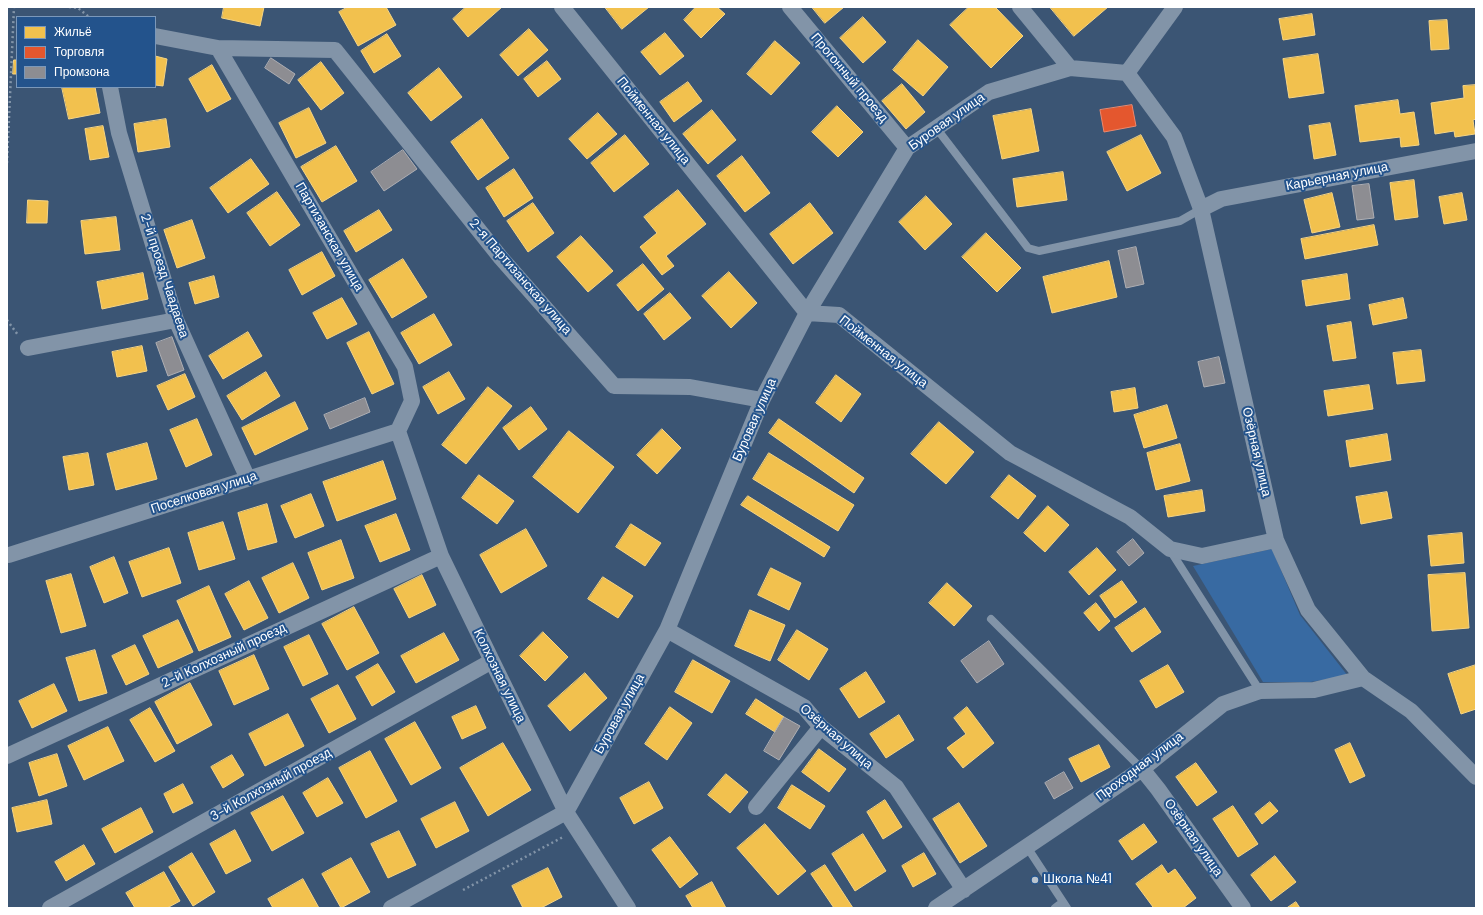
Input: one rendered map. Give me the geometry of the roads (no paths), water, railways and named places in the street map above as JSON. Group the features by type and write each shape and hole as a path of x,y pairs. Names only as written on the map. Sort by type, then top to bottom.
{"street":[{"name":"Пойменная улица","path":"562,7 807,313 839,315 1010,453 1130,517 1170,549 1202,556 1276,540"},
{"name":"Прогонный проезд","path":"790,7 907,148"},
{"path":"1020,7 1070,68"},
{"path":"1127,73 1175,7"},
{"path":"156,36 218,48"},
{"name":"2-я Партизанская улица","path":"218,48 335,50 501,258 614,386 690,387 762,400"},
{"name":"Партизанская улица","path":"218,48 405,366 412,401 398,431"},
{"name":"Буровая улица","path":"566,812 666,630 762,400 807,313 907,148 937,129 989,92 1070,68 1127,73"},
{"name":"Озёрная улица","path":"1127,73 1174,137 1201,209 1276,540 1308,610 1363,678 1411,711 1476,777"},
{"name":"2-й проезд Чаадаева","path":"110,88 119,133 176,320 248,479"},
{"name":"Карьерная улица","path":"1201,209 1221,199 1476,151"},
{"path":"28,348 176,320"},
{"name":"Поселковая улица","path":"9,555 398,431"},
{"name":"Колхозная улица","path":"398,431 441,556 566,812 628,908"},
{"name":"2-й Колхозный проезд","path":"7,756 441,556"},
{"name":"Озёрная улица","path":"666,630 804,707 821,727 896,786 964,890"},
{"name":"3-й Колхозный проезд","path":"50,908 492,661"},
{"name":"Проходная улица","path":"936,908 1142,769 1223,704 1260,691 1314,690 1363,678"},
{"path":"756,807 821,727"},
{"name":"Озёрная улица","path":"1142,769 1243,908"},
{"path":"391,908 566,812"}],"lane":[{"path":"937,129 1028,248 1039,251 1180,221 1201,209"},
{"path":"1170,549 1260,691"},
{"path":"991,619 1142,769"},
{"path":"1027,847 1065,905 1055,908"}],"place":[{"name":"Школа №41","path":"1035,880"}]}
